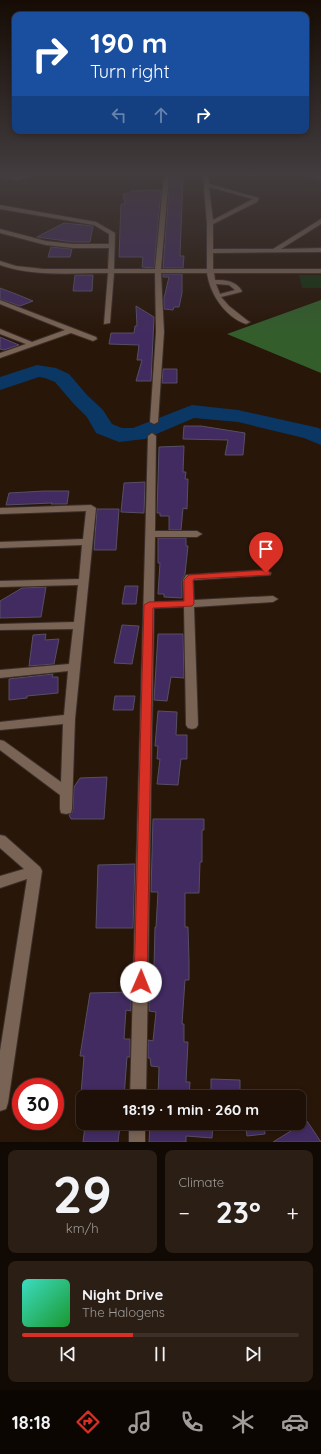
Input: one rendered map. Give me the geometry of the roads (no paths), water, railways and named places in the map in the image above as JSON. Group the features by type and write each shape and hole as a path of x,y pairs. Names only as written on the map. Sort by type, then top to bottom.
{"street":[{"path":"105,228 112,232 111,271 106,323"},
{"path":"154,422 160,332 158,271 162,228"},
{"path":"210,228 210,271 212,282 222,303 246,322"},
{"path":"273,251 310,228"},
{"path":"0,231 46,243 112,246"},
{"path":"210,251 321,250"},
{"path":"0,263 15,268 44,271 321,271"},
{"path":"212,282 232,284 237,286 239,291 218,296"},
{"path":"0,302 93,339"},
{"path":"0,331 31,344"},
{"path":"0,356 70,331"},
{"path":"138,1090 152,436"},
{"path":"0,511 90,508 69,719 66,810"},
{"path":"150,534 197,534"},
{"path":"0,545 87,542"},
{"path":"192,725 188,580 190,577 266,573"},
{"path":"0,584 82,582"},
{"path":"149,605 273,599"},
{"path":"0,627 79,625"},
{"path":"0,674 75,667"},
{"path":"0,726 69,719"},
{"path":"0,744 66,793"},
{"path":"0,840 35,872"},
{"path":"0,882 35,872"},
{"path":"0,1103 35,872"},
{"path":"137,1130 137,1142"}],"waterway":[{"path":"0,384 37,371 49,372 62,378 80,399 96,414 104,428 119,435 137,434 192,411 238,416 311,433 321,438"}]}
